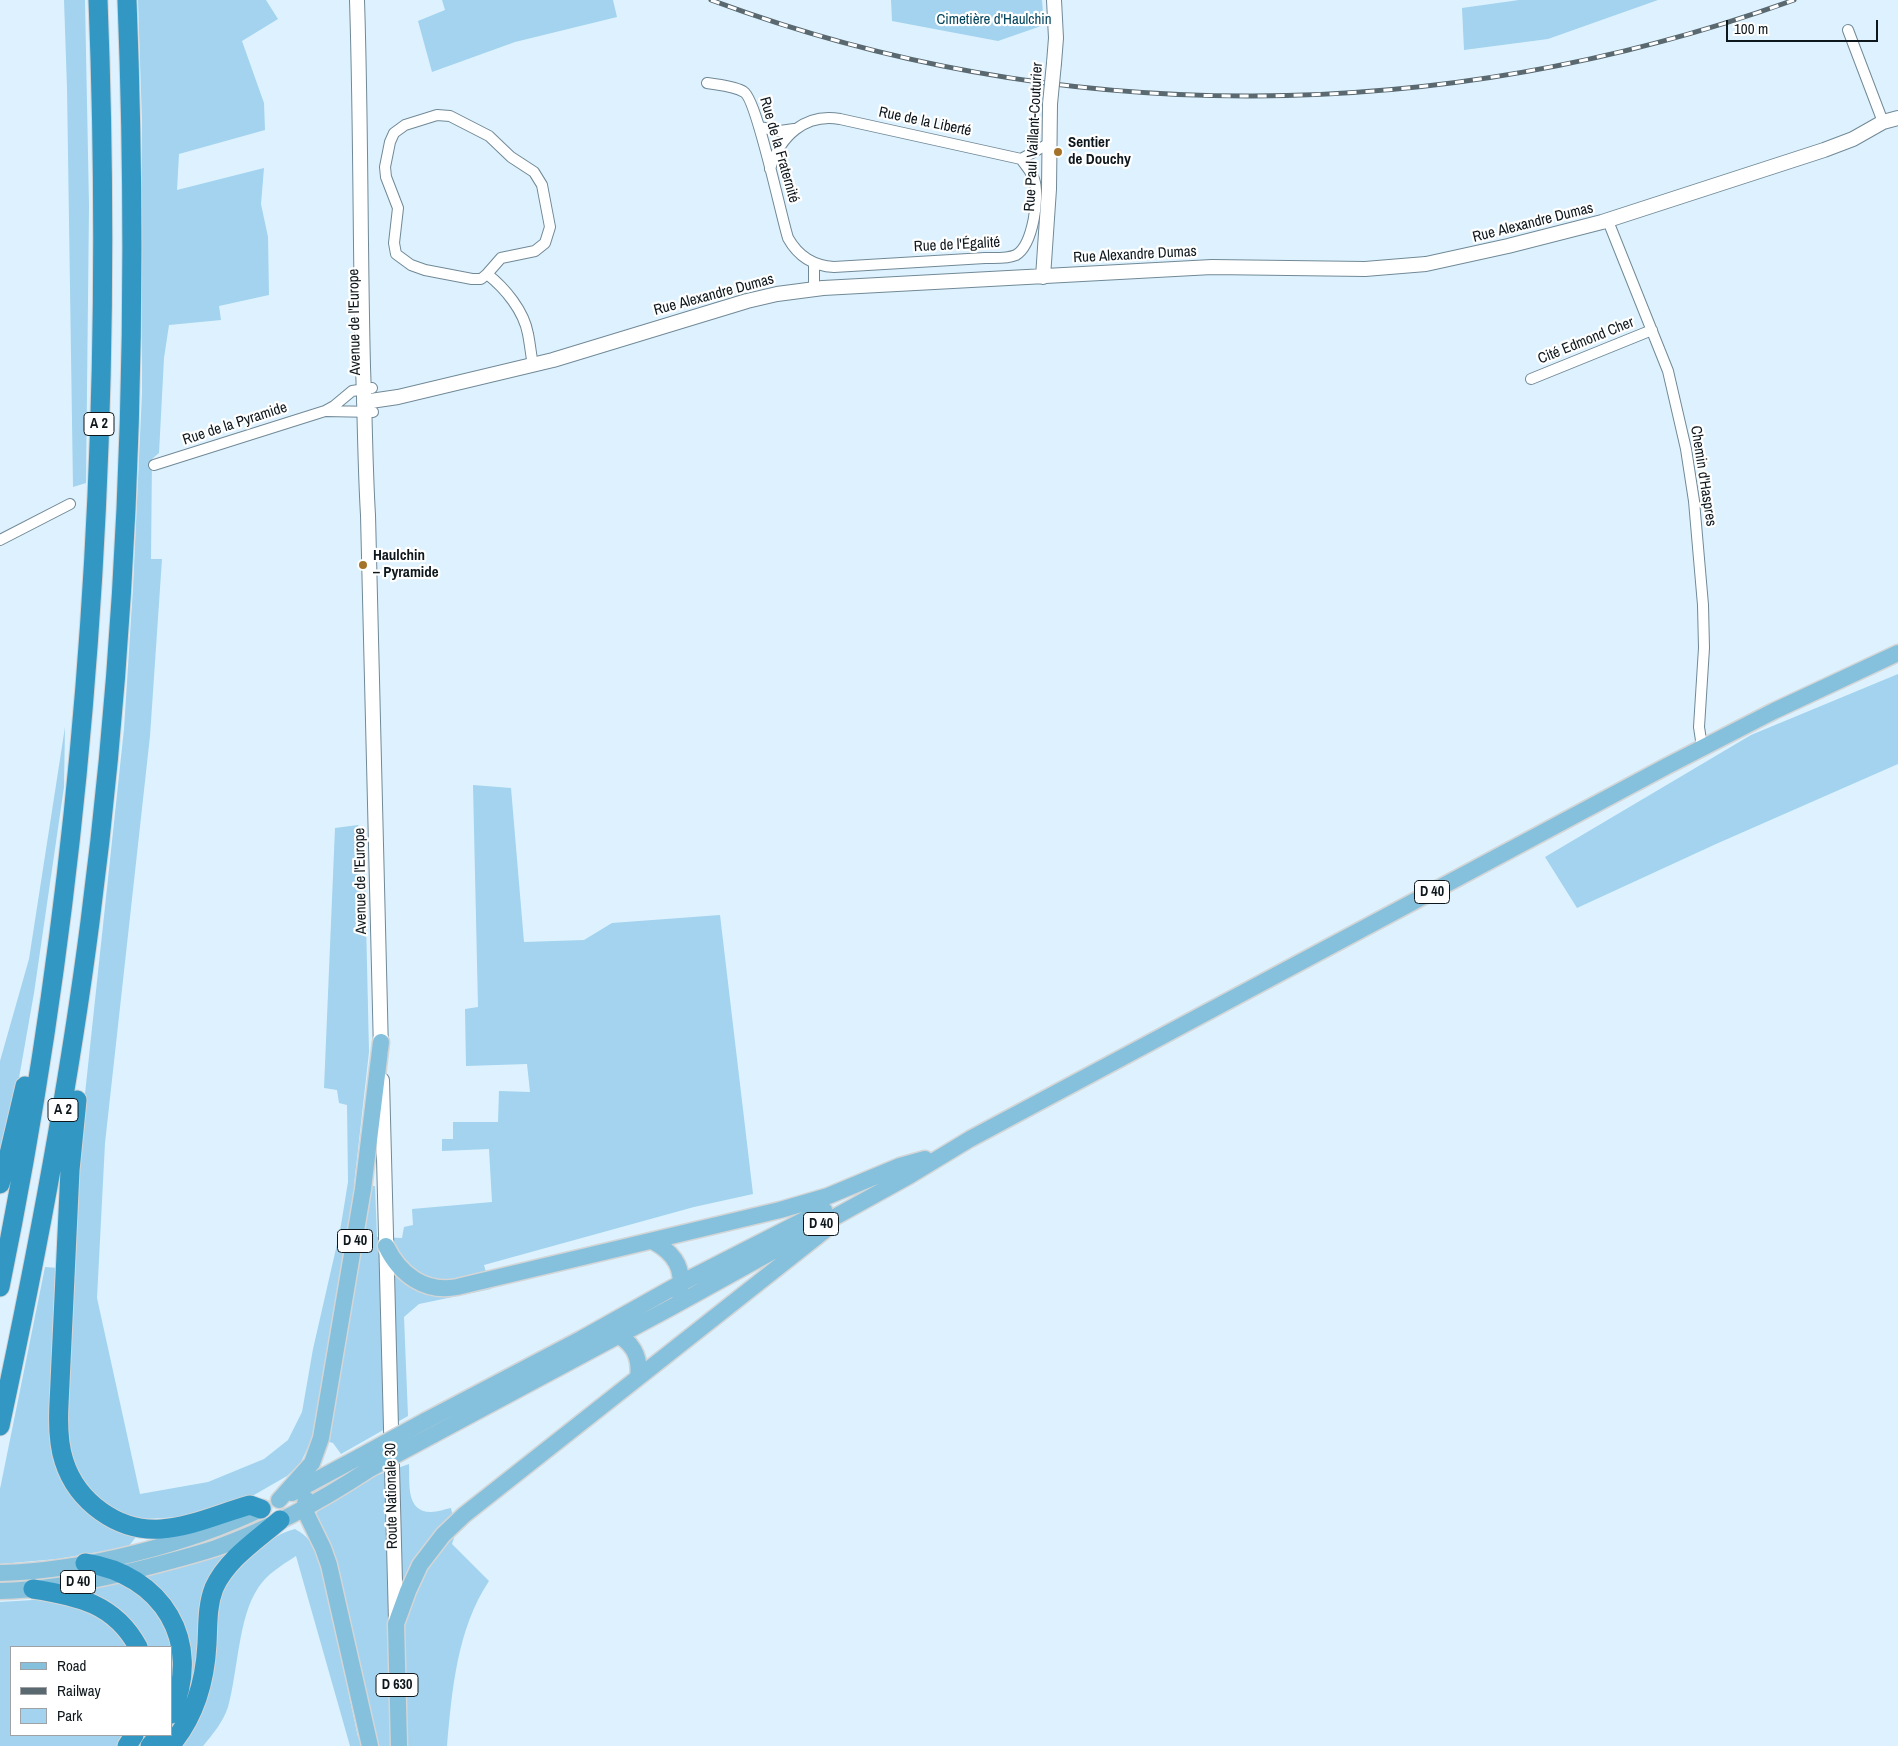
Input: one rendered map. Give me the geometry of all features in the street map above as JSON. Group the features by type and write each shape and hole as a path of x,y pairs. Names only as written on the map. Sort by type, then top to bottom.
{"highway":[{"name":"A 2","path":"0,1287 35,1100 62,915 82,726 92,585 97,476 102,270 98,0"},
{"name":"A 2","path":"0,1426 47,1200 71,1056 91,920 113,698 127,471 131,231 127,0"},
{"path":"0,1184 22,1100 46,976 62,915"},
{"path":"91,920 89,989 72,1136 58,1404 60,1440 64,1460 74,1481 90,1502 107,1515 129,1526 152,1529 168,1528 250,1505 261,1509"},
{"path":"170,1746 191,1714 202,1683 206,1666 209,1606 217,1582 236,1558 280,1520"},
{"path":"85,1563 106,1566 122,1573 148,1590 170,1614 182,1650 182,1678 179,1694 172,1712"},
{"path":"33,1589 74,1597 94,1604 122,1624 137,1646"},
{"path":"150,1746 158,1736"}],"main road":[{"name":"D 40","path":"429,1428 620,1336 890,1186 970,1139 1702,747 1898,653"},
{"name":"D 40","path":"279,1500 312,1463 321,1438 363,1189 381,1042"},
{"name":"D 40","path":"1,1591 33,1589 122,1573 216,1548 280,1520 304,1508 364,1463 429,1428 681,1283 925,1159 970,1139"},
{"path":"386,1246 395,1262 416,1281 434,1288 450,1288 654,1242 806,1203 850,1188 900,1166 925,1159"},
{"name":"D 40","path":"396,1624 416,1573 431,1549 448,1529 816,1237 890,1186"},
{"path":"654,1242 667,1250 675,1259 680,1270 681,1283 672,1307"},
{"name":"D 40","path":"581,1339 603,1331 620,1336"},
{"path":"620,1336 626,1340 636,1354 639,1364 638,1377"},
{"path":"321,1438 325,1457 337,1469 355,1473 364,1463"},
{"name":"D 40","path":"4,1573 85,1563 182,1539 216,1528 261,1509 337,1469"},
{"path":"315,1481 304,1508 329,1565 370,1746"},
{"name":"Route Nationale 30","path":"396,1624 399,1746"}],"street":[{"name":"Avenue de l'Europe","path":"357,0 361,129 370,264 368,401 372,476 368,515 386,1246"},
{"name":"Rue Paul Vaillant-Couturier","path":"1043,276 1049,189 1048,144 1050,104 1056,38 1054,0"},
{"path":"1848,30 1883,122"},
{"name":"Rue de la Fraternité","path":"707,83 745,93 750,99 788,238 799,252"},
{"path":"437,115 450,116 485,134 511,157 531,169 537,175 542,186 549,221 548,237 539,250 501,258 487,274 481,279 472,279 425,270 411,265 396,254 394,243 398,208 386,177 385,167 390,142 394,133 401,127 437,115"},
{"name":"Rue de la Liberté","path":"759,127 780,131 794,129 818,119 834,118 1021,159"},
{"name":"Rue Alexandre Dumas","path":"368,401 398,397 533,365 747,300 814,289 1212,267 1365,269 1426,264 1483,252 1608,220 1824,150 1853,139 1883,122 1898,118"},
{"path":"770,169 775,154 794,129"},
{"path":"1021,159 1048,144"},
{"name":"Rue de l'Égalité","path":"799,252 814,263 834,267 1013,256 1021,251 1027,243 1031,232 1034,210 1034,179 1021,159"},
{"name":"Chemin d'Haspres","path":"1608,220 1668,371 1675,397 1694,500 1703,605 1704,648 1699,727 1702,747"},
{"path":"814,263 814,289"},
{"path":"487,274 508,295 522,317 528,334 533,365"},
{"name":"Cité Edmond Cher","path":"1531,379 1652,330"},
{"name":"Rue de la Pyramide","path":"325,411 356,389 368,401"},
{"name":"Rue de la Pyramide","path":"154,465 325,411 368,401"},
{"path":"0,540 70,504"},
{"name":"Route Nationale 30","path":"386,1246 396,1624"}],"green space":[{"path":"64,0 85,0 89,206 86,483 73,487 67,88"},
{"path":"138,0 266,0 278,19 242,41 264,103 265,130 179,154 177,190 264,168 261,204 268,237 269,295 219,306 221,320 169,325 164,358 159,453 152,459 151,559 162,559 150,736 105,1143 97,1298 140,1494 208,1482 264,1459 288,1440 302,1412 313,1349 340,1231 348,1182 347,1105 339,1103 337,1090 324,1088 335,828 358,825 364,833 369,1052 354,1185 375,1186 377,1237 402,1238 404,1227 413,1225 412,1209 492,1202 489,1149 442,1151 442,1139 453,1139 453,1122 498,1122 499,1091 530,1092 527,1064 466,1066 465,1009 478,1007 473,785 511,788 524,942 584,940 612,923 720,915 753,1194 694,1207 484,1265 491,1289 419,1304 404,1317 408,1416 341,1454 333,1443 313,1437 300,1464 287,1476 254,1495 200,1516 145,1519 136,1537 128,1547 57,1559 0,1564 0,1489 45,1267 72,1269 76,1178 124,729 142,393 142,122"},
{"path":"442,0 613,0 617,17 515,42 432,72 418,21 445,10"},
{"name":"Cimetière d'Haulchin","path":"891,0 1042,0 1044,25 998,41 892,21"},
{"path":"1519,0 1658,0 1548,39 1464,50 1462,8"},
{"path":"1898,674 1898,764 1716,844 1577,908 1545,857 1751,735"},
{"path":"65,727 64,787 34,993 13,1112 0,1156 0,1061 29,959"},
{"path":"409,1464 411,1495 417,1507 423,1511 431,1512 451,1508 456,1532 452,1544 489,1581 478,1600 463,1640 454,1682 447,1746 350,1746 296,1556 266,1578 251,1600 242,1630 228,1707 221,1723 203,1746 0,1746 0,1602 49,1599 82,1588 160,1573 240,1547 249,1558 276,1537 295,1529 310,1541 322,1569 358,1737 371,1731 316,1514 321,1504 369,1478"}],"railway":[{"path":"711,0 843,42 978,73 1115,90 1252,96 1390,90 1526,71 1661,42 1794,0"}],"place":[{"name":"Sentier de Douchy","path":"1058,152"},
{"name":"Haulchin – Pyramide","path":"363,565"}]}
